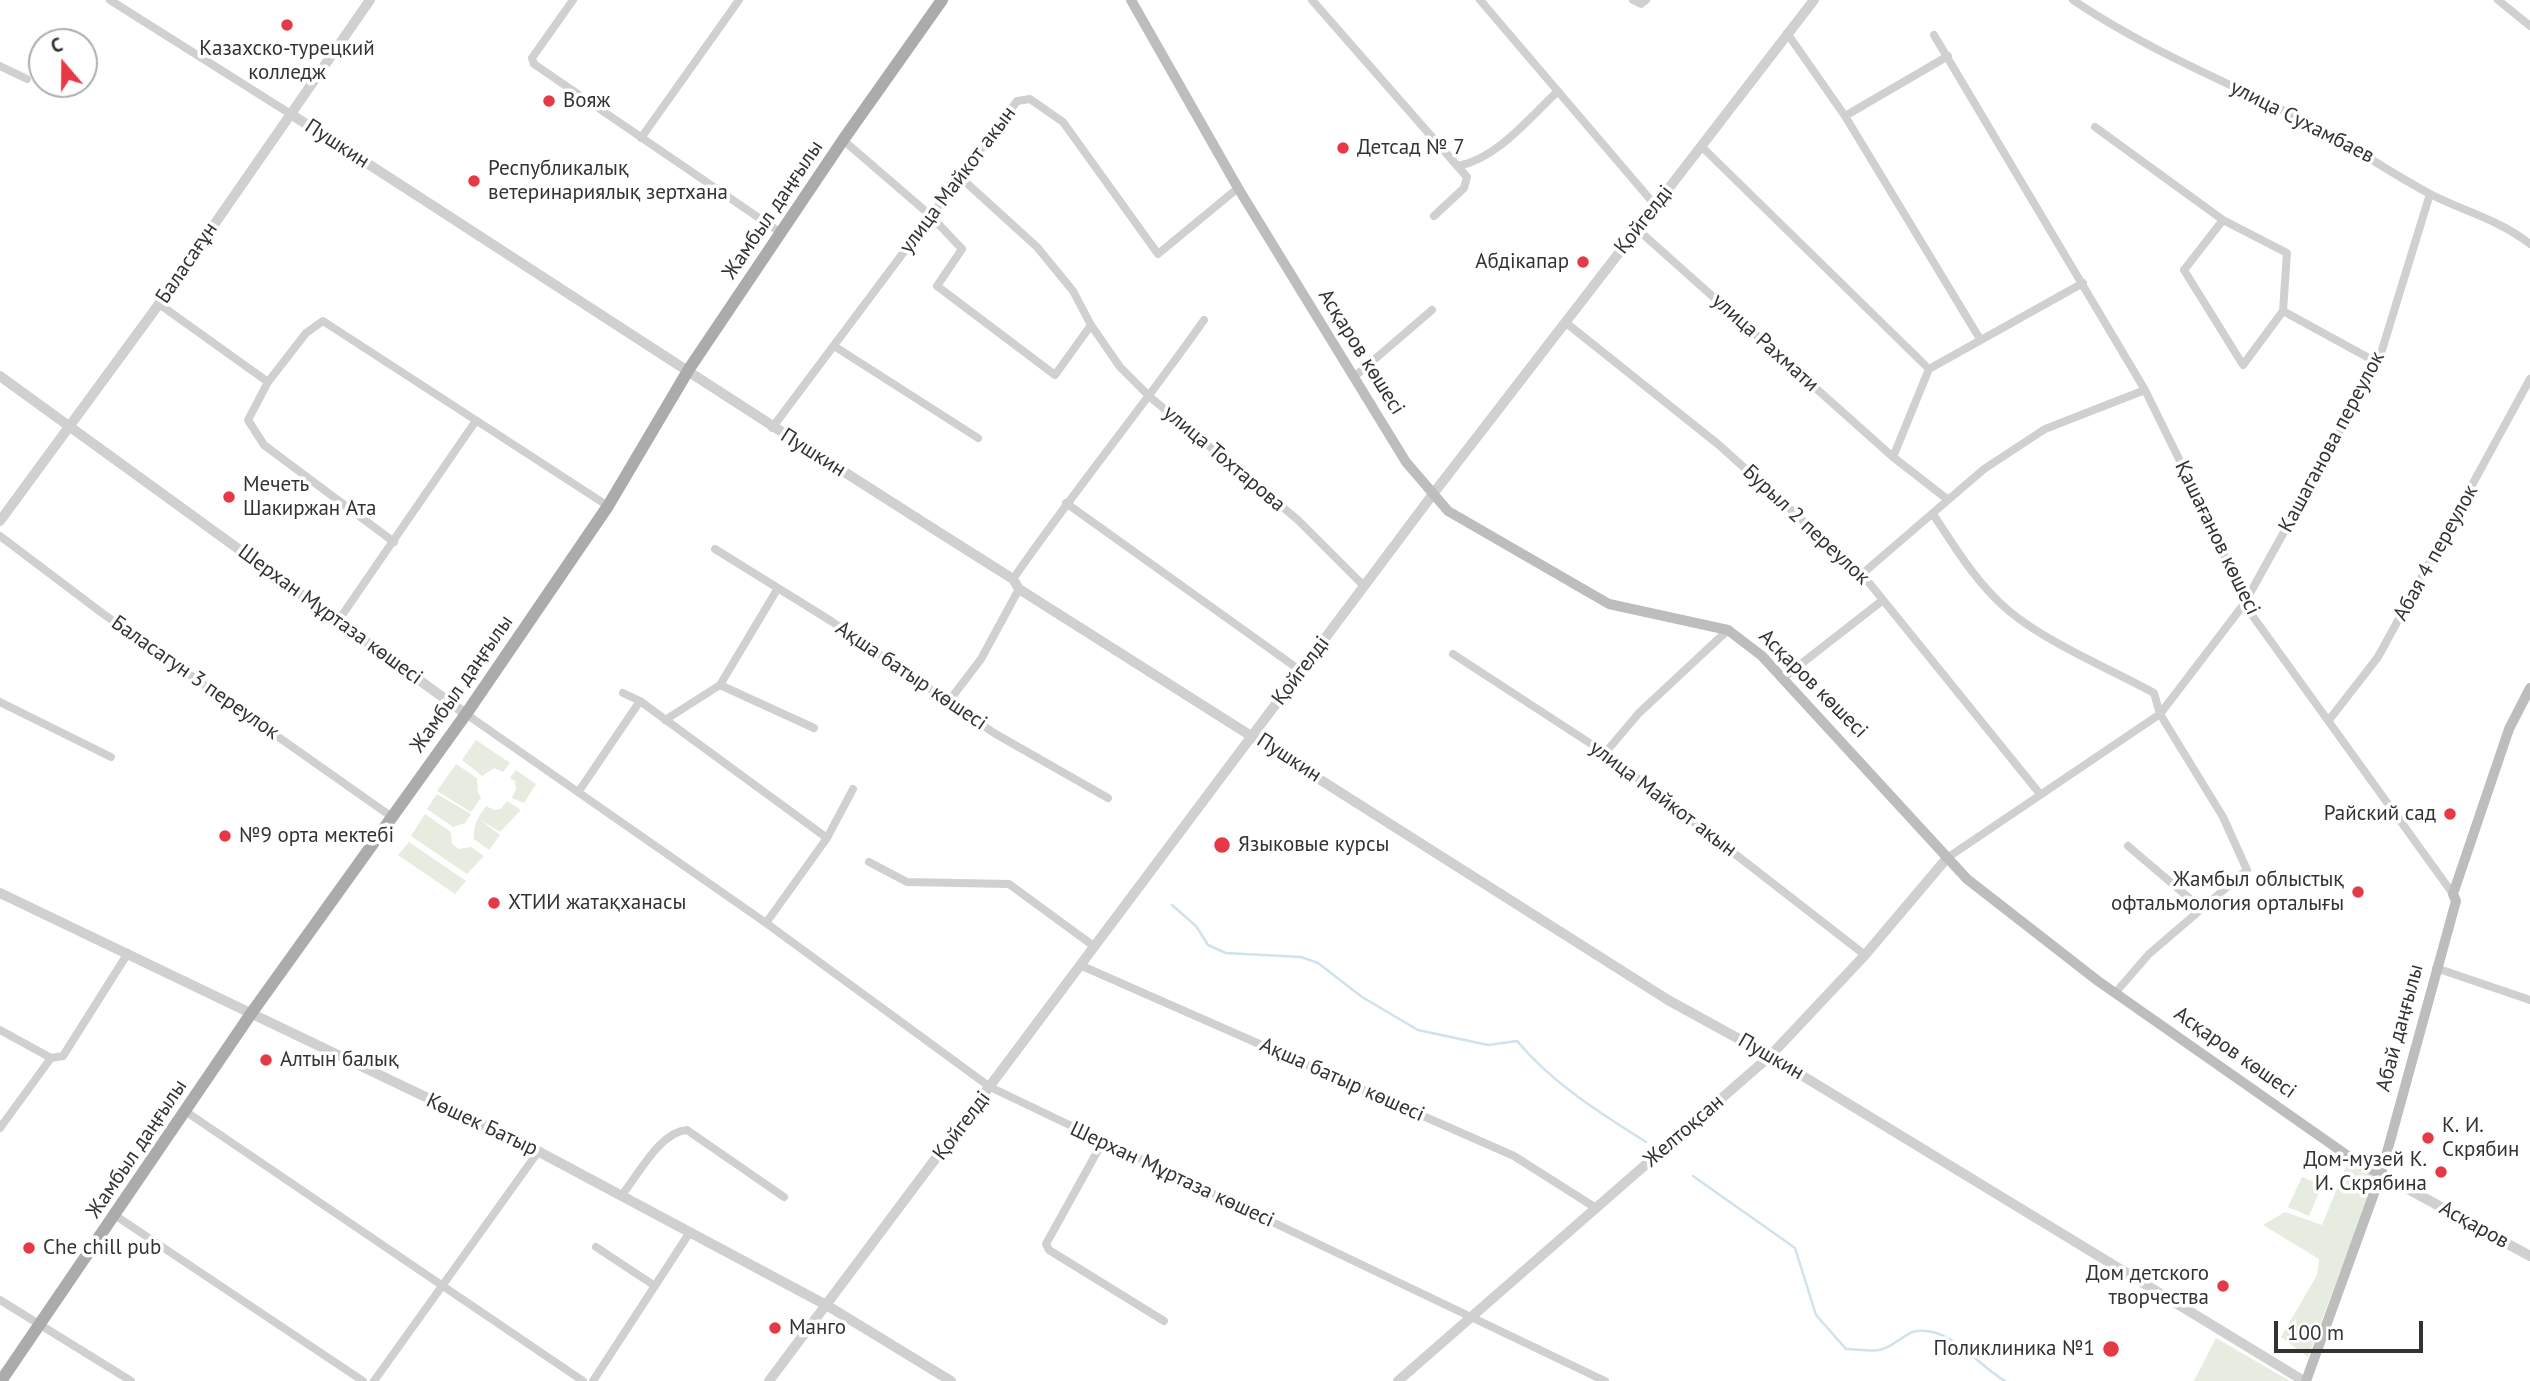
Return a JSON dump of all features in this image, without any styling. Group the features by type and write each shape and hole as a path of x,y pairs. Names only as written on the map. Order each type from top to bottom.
{"main road":[{"name":"Жамбыл даңғылы","path":"1,1381 38,1324 116,1216 250,1015 466,714 608,506 689,369 843,140 942,0"},
{"name":"Асқаров көшесі","path":"1131,0 1238,188 1406,462 1448,511 1609,604 1728,630 1762,656 1967,879 2116,992 2361,1165 2381,1174"},
{"name":"Абай даңғылы","path":"2305,1381 2381,1174 2456,901 2453,894 2509,730 2530,688"}],"street":[{"path":"110,0 289,113"},
{"name":"Баласағұн","path":"0,522 159,304 289,113 370,0"},
{"path":"573,0 532,58 534,64 781,233"},
{"path":"641,138 739,0"},
{"path":"1312,0 1458,166 1468,182 1434,216"},
{"path":"1480,0 1655,205"},
{"path":"1633,0 1641,4 1646,0"},
{"name":"Қойгелді","path":"769,1381 828,1306 1433,494 1814,0"},
{"name":"улица Сухамбаев","path":"2073,0 2116,30 2368,154 2430,194 2516,233 2530,244"},
{"path":"2498,0 2530,26"},
{"path":"1787,33 1845,116 1980,339"},
{"name":"Қашағанов көшесі","path":"1934,35 2055,234 2145,390 2211,524 2244,604 2453,894"},
{"path":"1845,116 1948,56"},
{"path":"0,66 27,79"},
{"path":"1458,166 1473,163 1501,145 1558,91"},
{"name":"улица Майкот акын","path":"772,428 930,215 1017,101 1024,97 1063,122 1158,254 1238,188"},
{"name":"Пушкин","path":"289,113 689,369 772,428 1668,1000 1770,1056 2305,1381"},
{"path":"2095,127 2223,220 2287,253 2283,311 2243,365 2184,270 2223,220"},
{"path":"843,140 930,215 962,249 937,286 1055,375 1091,325"},
{"path":"1701,146 1929,369"},
{"name":"улица Тохтарова","path":"960,177 1037,247 1073,291 1091,325 1120,367 1150,397 1298,520 1364,586"},
{"name":"Кашаганова переулок","path":"1947,858 2160,714 2244,604 2378,363 2430,194"},
{"name":"улица Рахмати","path":"1637,229 1894,457 1947,499"},
{"path":"1894,457 1929,369 2083,283"},
{"path":"159,304 268,382"},
{"path":"1354,377 1432,310"},
{"path":"2283,311 2378,363"},
{"path":"948,701 981,659 1016,584 1066,503 1150,397 1204,320"},
{"path":"394,542 264,445 248,420 268,382 306,333 323,321 608,506"},
{"name":"Бурыл 2 переулок","path":"1565,322 1719,445 1862,574 2040,794"},
{"path":"834,346 978,438"},
{"name":"Шерхан Мұртаза көшесі","path":"0,376 466,714 766,923 990,1087 1102,1143 1472,1315 1605,1381"},
{"name":"Абая 4 переулок","path":"2329,720 2378,657 2530,379"},
{"path":"1862,574 1984,469 2045,429 2145,390"},
{"path":"338,621 475,422"},
{"path":"1066,503 1301,671"},
{"path":"1933,514 1970,571 2009,611 2037,631 2154,693 2160,714 2223,817 2247,870 2149,954 2116,992"},
{"name":"Баласагун 3 переулок","path":"0,536 102,613 392,817"},
{"name":"Ақша батыр көшесі","path":"715,549 778,588 994,733 1108,798"},
{"path":"665,720 720,685 778,588"},
{"path":"1783,678 1883,600"},
{"path":"1605,753 1640,713 1728,630"},
{"name":"улица Майкот акын","path":"1453,654 1605,753 1865,955"},
{"path":"720,685 814,728"},
{"path":"623,693 640,701 827,838"},
{"path":"579,791 640,701"},
{"path":"0,702 111,757"},
{"path":"766,923 827,838 853,789"},
{"path":"2128,846 2202,909"},
{"name":"Желтоқсан","path":"1398,1381 1770,1056 1865,955 1947,858"},
{"path":"869,862 907,882 1009,884 1095,947"},
{"name":"Көшек Батыр","path":"0,893 538,1152 828,1306 951,1381"},
{"path":"0,1030 51,1058 63,1056 128,953"},
{"name":"Ақша батыр көшесі","path":"1082,966 1514,1156 1596,1208"},
{"path":"2436,968 2530,1000"},
{"path":"0,1128 51,1058"},
{"path":"186,1111 583,1381"},
{"path":"621,1196 673,1133 687,1130 784,1197"},
{"path":"1102,1143 1046,1244 1049,1250 1164,1321"},
{"path":"374,1381 538,1152"},
{"name":"Асқаров","path":"2381,1174 2530,1256"},
{"path":"116,1216 363,1381"},
{"path":"593,1381 690,1232"},
{"path":"596,1247 655,1286"},
{"path":"0,1300 131,1381"}],"shaded area":[{"path":"476,740 510,763 503,772 494,768 482,776 462,760"},
{"path":"456,764 477,778 481,798 471,812 437,791"},
{"path":"516,770 536,784 524,803 512,798 516,789 515,781 510,778"},
{"path":"437,794 471,814 465,823 453,827 427,809"},
{"path":"507,801 521,810 500,832 478,818 486,806 494,810 501,809"},
{"path":"425,814 451,832 452,844 459,849 471,847 484,856 467,874 411,836"},
{"path":"478,818 500,835 489,850 474,839"},
{"path":"409,842 466,881 455,894 398,855"},
{"path":"2347,1164 2386,1179 2346,1256 2308,1357 2281,1337 2317,1275 2319,1259 2263,1225 2285,1212 2322,1225"},
{"path":"2302,1177 2322,1185 2309,1216 2288,1207"},
{"path":"2216,1338 2290,1381 2194,1381"}],"waterway":[{"path":"1172,905 1196,926 1208,945 1226,953 1301,957 1318,963 1362,997 1418,1030 1488,1045 1517,1041 1561,1084 1646,1142"},
{"path":"1693,1176 1795,1248 1816,1315 1846,1349 1879,1350 1912,1332 1930,1331 1953,1341 2005,1381"}],"place":[{"name":"Казахско-турецкий колледж","path":"287,25"},
{"name":"Вояж","path":"549,101"},
{"name":"Детсад № 7","path":"1343,148"},
{"name":"Республикалық ветеринариялық зертхана","path":"474,181"},
{"name":"Абдiкапар","path":"1583,262"},
{"name":"Мечеть Шакиржан Ата","path":"229,497"},
{"name":"Райский сад","path":"2450,814"},
{"name":"№9 орта мектебі","path":"225,836"},
{"name":"Языковые курсы","path":"1222,845"},
{"name":"Жамбыл облыстық офтальмология орталығы","path":"2358,892"},
{"name":"ХТИИ жатақханасы","path":"494,903"},
{"name":"Алтын балық","path":"266,1060"},
{"name":"К. И. Скрябин","path":"2428,1138"},
{"name":"Дом-музей К. И. Скрябина","path":"2441,1172"},
{"name":"Che chill pub","path":"29,1248"},
{"name":"Дом детского творчества","path":"2223,1286"},
{"name":"Манго","path":"775,1328"},
{"name":"Поликлиника №1","path":"2111,1349"}]}
